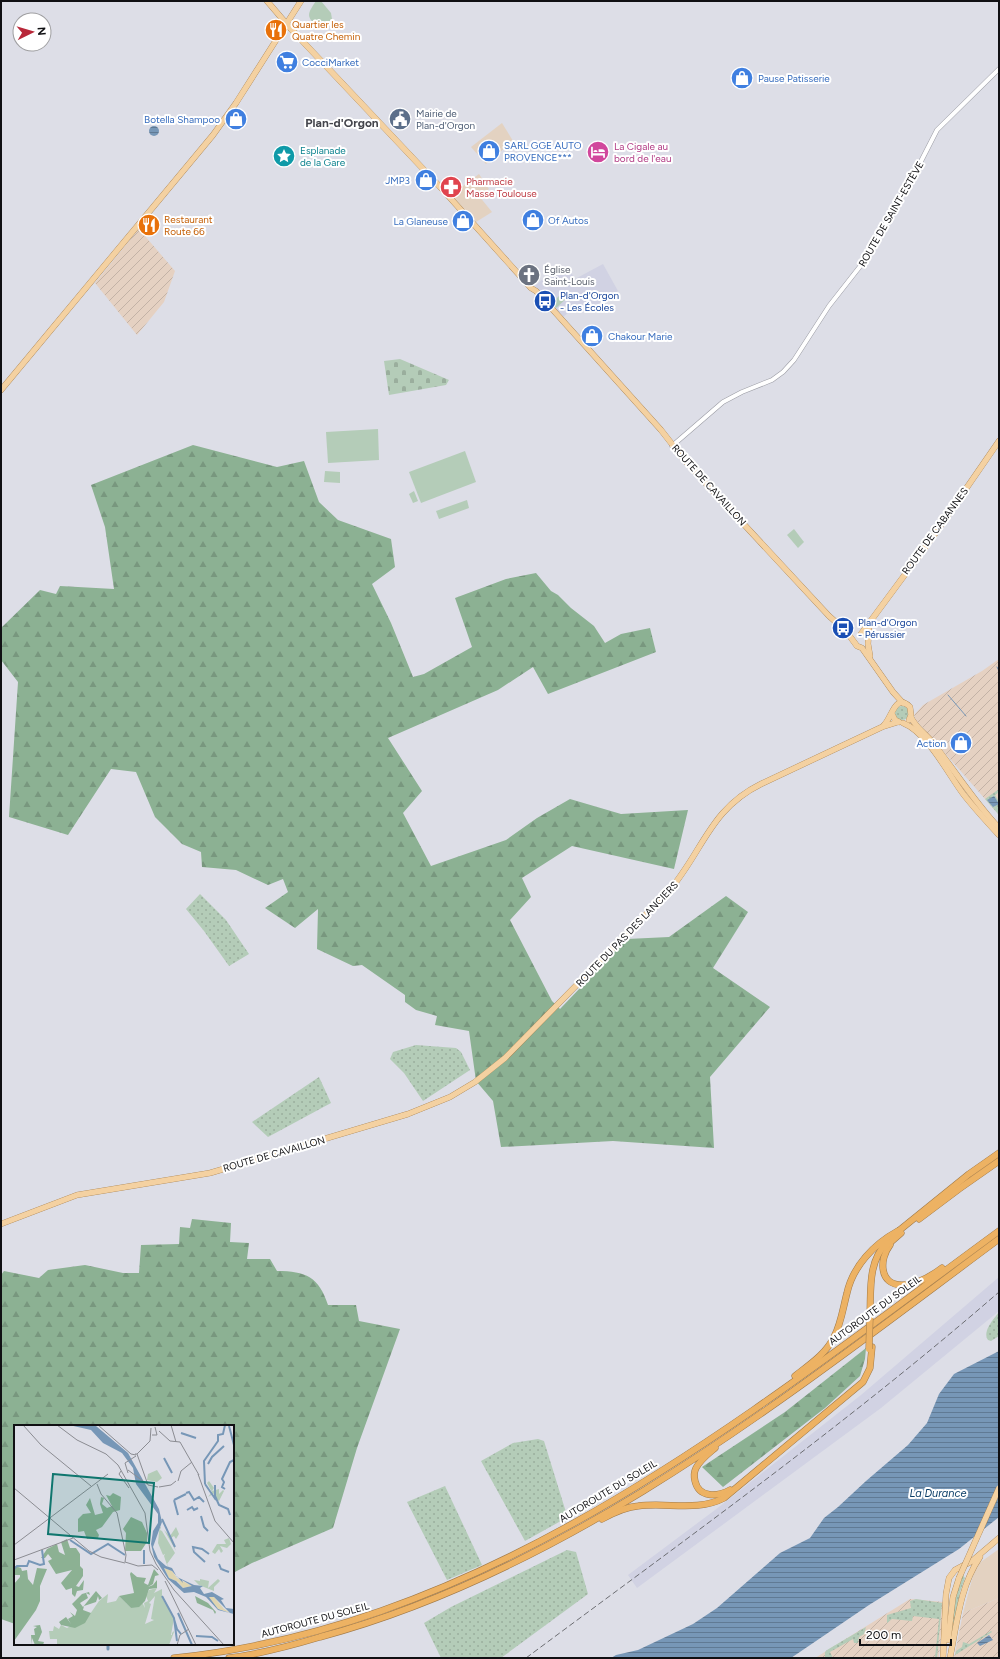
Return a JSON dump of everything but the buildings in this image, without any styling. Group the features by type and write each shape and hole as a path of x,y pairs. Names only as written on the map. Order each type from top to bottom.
{"highway":[{"path":"715,1435 822,1354 830,1344 838,1329 850,1282 857,1268 877,1246 969,1174 999,1153"},
{"path":"871,1313 873,1282 878,1259 886,1246 959,1188 999,1161"},
{"path":"907,1228 885,1252 882,1260 885,1274 891,1282 901,1285 911,1284 926,1279 993,1235"},
{"path":"558,1540 572,1535 607,1516 636,1506 699,1506 714,1503 724,1498 863,1382 870,1368 872,1273 875,1260 883,1246 898,1231"},
{"name":"AUTOROUTE DU SOLEIL","path":"174,1658 245,1648 300,1636 351,1622 445,1587 500,1562 549,1537 639,1485 786,1387 999,1231"},
{"name":"AUTOROUTE DU SOLEIL","path":"229,1658 265,1652 310,1640 401,1612 454,1590 558,1540 646,1489 727,1436 820,1371 999,1240"},
{"path":"727,1436 700,1462 695,1470 694,1477 696,1485 700,1491 705,1494 715,1496 732,1489 854,1388 867,1368 871,1348"}],"main road":[{"name":"ROUTE DE CAVAILLON","path":"267,1 443,190 569,332 576,336 733,513 855,642"},
{"path":"1,390 213,135 236,103 301,1"},
{"name":"ROUTE DE CABANNES","path":"859,634 932,538 999,441"},
{"name":"ROUTE DE CABANNES","path":"868,636 870,620"},
{"name":"ROUTE DE CAVAILLON","path":"846,631 859,634"},
{"path":"871,660 868,636 859,634 855,638 857,646 862,648 893,692 903,703 910,707 913,722 933,744 978,805 999,828"},
{"path":"862,648 868,644"},
{"path":"893,692 896,705"},
{"path":"903,703 896,705 893,708 893,718 916,731 927,743 964,795 999,835"},
{"name":"ROUTE DU PAS DES LANCIERS","path":"882,727 890,720 892,714"},
{"path":"901,722 908,721 911,717"},
{"name":"ROUTE DU PAS DES LANCIERS","path":"526,1038 669,891 687,868 714,822 732,802 753,788 882,727 901,722"},
{"name":"ROUTE DE CAVAILLON","path":"1,1224 77,1195 210,1172 413,1112 450,1097 475,1082 491,1070 526,1038"},
{"path":"944,1658 953,1597 959,1578 999,1488"},
{"path":"944,1658 946,1594 949,1578 955,1570 972,1561 999,1538"},
{"path":"950,1658 966,1583 979,1558 991,1544"}],"street":[{"name":"ROUTE DE SAINT-ESTÈVE","path":"672,446 723,402 742,392 772,380 783,372 794,360 828,306 869,255 898,200 916,173 937,130 999,69"}],"shaded area":[{"path":"502,123 513,141 486,164 471,147"},
{"path":"479,174 489,189 479,196 492,212 476,222 451,195"},
{"path":"139,229 175,271 164,302 137,335 95,283"},
{"path":"603,264 618,291 584,313 580,307 578,309 576,306 563,317 535,286 543,279 567,266 575,279"},
{"path":"999,659 999,815 916,720 914,715 923,705 982,671"},
{"path":"999,1277 999,1311 881,1408 637,1588 628,1575 715,1510 861,1395"},
{"path":"999,1549 999,1598 963,1613 974,1572 978,1564"},
{"path":"999,1598 999,1658 954,1658 963,1613"},
{"path":"910,1599 944,1602 939,1658 815,1658"}],"green space":[{"path":"316,1 321,1 331,13 332,19 319,30 309,16 310,10"},
{"path":"561,294 566,299 556,308 552,303"},
{"path":"400,359 449,380 446,385 389,395 384,361"},
{"path":"378,429 379,460 328,463 326,432"},
{"path":"193,445 277,467 304,461 319,502 338,520 391,539 395,567 372,584 391,623 413,677 424,674 472,647 455,598 506,579 536,573 551,591 558,595 571,608 594,626 605,643 621,634 650,628 656,652 548,694 533,667 498,690 388,738 422,791 403,813 431,866 506,840 537,818 570,799 621,814 688,810 674,869 572,846 522,878 531,897 510,920 552,1001 560,1009 627,939 669,937 726,896 748,912 713,968 770,1007 710,1077 714,1148 613,1141 501,1147 493,1101 476,1081 469,1031 435,1025 437,1016 416,1010 405,1002 405,995 362,965 353,966 317,949 318,909 295,928 265,908 288,892 283,879 268,885 236,870 202,867 201,852 182,844 155,817 136,772 111,769 68,835 9,817 18,682 1,660 1,628 40,590 56,594 60,586 114,589 105,527 91,485"},
{"path":"465,451 476,482 421,503 409,472"},
{"path":"325,471 340,472 340,483 324,482"},
{"path":"414,491 418,501 413,503 409,494"},
{"path":"467,500 469,508 439,519 436,511"},
{"path":"794,529 804,542 798,548 787,535"},
{"path":"902,706 907,708 909,713 907,718 902,720 897,718 895,713 897,708"},
{"path":"999,789 999,792 995,795 999,802 999,815 985,799"},
{"path":"200,894 226,920 249,954 229,966 186,909"},
{"path":"416,1045 456,1048 461,1052 470,1070 423,1101 404,1073 390,1059 393,1052"},
{"path":"319,1077 331,1103 268,1137 252,1122"},
{"path":"192,1219 231,1223 230,1242 249,1243 247,1259 270,1259 277,1271 304,1274 316,1282 328,1305 356,1305 359,1321 400,1329 357,1448 333,1528 252,1563 234,1572 234,1425 14,1425 14,1624 1,1619 1,1275 4,1271 39,1278 48,1270 85,1265 123,1273 139,1273 141,1245 179,1244 180,1227 190,1228"},
{"path":"999,1312 999,1336 991,1341 988,1340 986,1333"},
{"path":"866,1348 865,1359 860,1376 825,1408 723,1487 702,1467 785,1412"},
{"path":"538,1439 544,1441 568,1517 525,1541 481,1461 513,1443"},
{"path":"445,1486 482,1565 447,1580 407,1502"},
{"path":"567,1550 576,1552 588,1594 501,1658 441,1658 424,1623 451,1607"},
{"path":"963,1575 965,1578 960,1592 948,1658 955,1600"},
{"path":"916,1599 942,1603 937,1658 935,1658 939,1619 913,1616 912,1621 892,1619 887,1623 887,1615 911,1608 910,1601"},
{"path":"866,1627 864,1634 859,1637 858,1643 854,1643 853,1639 830,1652 833,1658 825,1658 825,1652 827,1650"},
{"path":"991,1631 992,1632 955,1655 956,1651 962,1647 963,1642 969,1644"}],"water":[{"path":"152,126 156,126 159,131 156,136 152,136 149,133 149,129"},
{"path":"994,796 999,804 993,807 987,800"},
{"name":"La Durance","path":"999,1351 999,1517 959,1549 869,1605 791,1658 611,1658 616,1655 638,1650 693,1624 717,1608 780,1553 810,1538 824,1518 908,1445 927,1423 939,1394 954,1374"},
{"path":"989,1635 993,1640 980,1646 977,1643"}],"waterway":[{"path":"997,667 999,671"},
{"path":"948,695 966,716"}],"railway":[{"path":"526,1658 766,1480 884,1388 999,1292"}],"place":[{"name":"Quartier les Quatre Chemin","path":"276,30"},
{"name":"CocciMarket","path":"287,62"},
{"name":"Pause Patisserie","path":"742,78"},
{"name":"Botella Shampoo","path":"236,119"},
{"name":"Mairie de Plan-d'Orgon","path":"400,119"},
{"name":"SARL GGE AUTO PROVENCE***","path":"489,151"},
{"name":"La Cigale au bord de l'eau","path":"598,152"},
{"name":"Esplanade de la Gare","path":"284,156"},
{"name":"JMP3","path":"426,180"},
{"name":"Pharmacie Masse Toulouse","path":"451,187"},
{"name":"Of Autos","path":"533,220"},
{"name":"La Glaneuse","path":"463,221"},
{"name":"Restaurant Route 66","path":"149,225"},
{"name":"Église Saint-Louis","path":"529,275"},
{"name":"Plan-d'Orgon - Les Écoles","path":"545,301"},
{"name":"Chakour Marie","path":"592,336"},
{"name":"Plan-d'Orgon - Pérussier","path":"843,628"},
{"name":"Action","path":"961,743"}],"district":[{"name":"Plan-d'Orgon","path":"342,123"}]}
